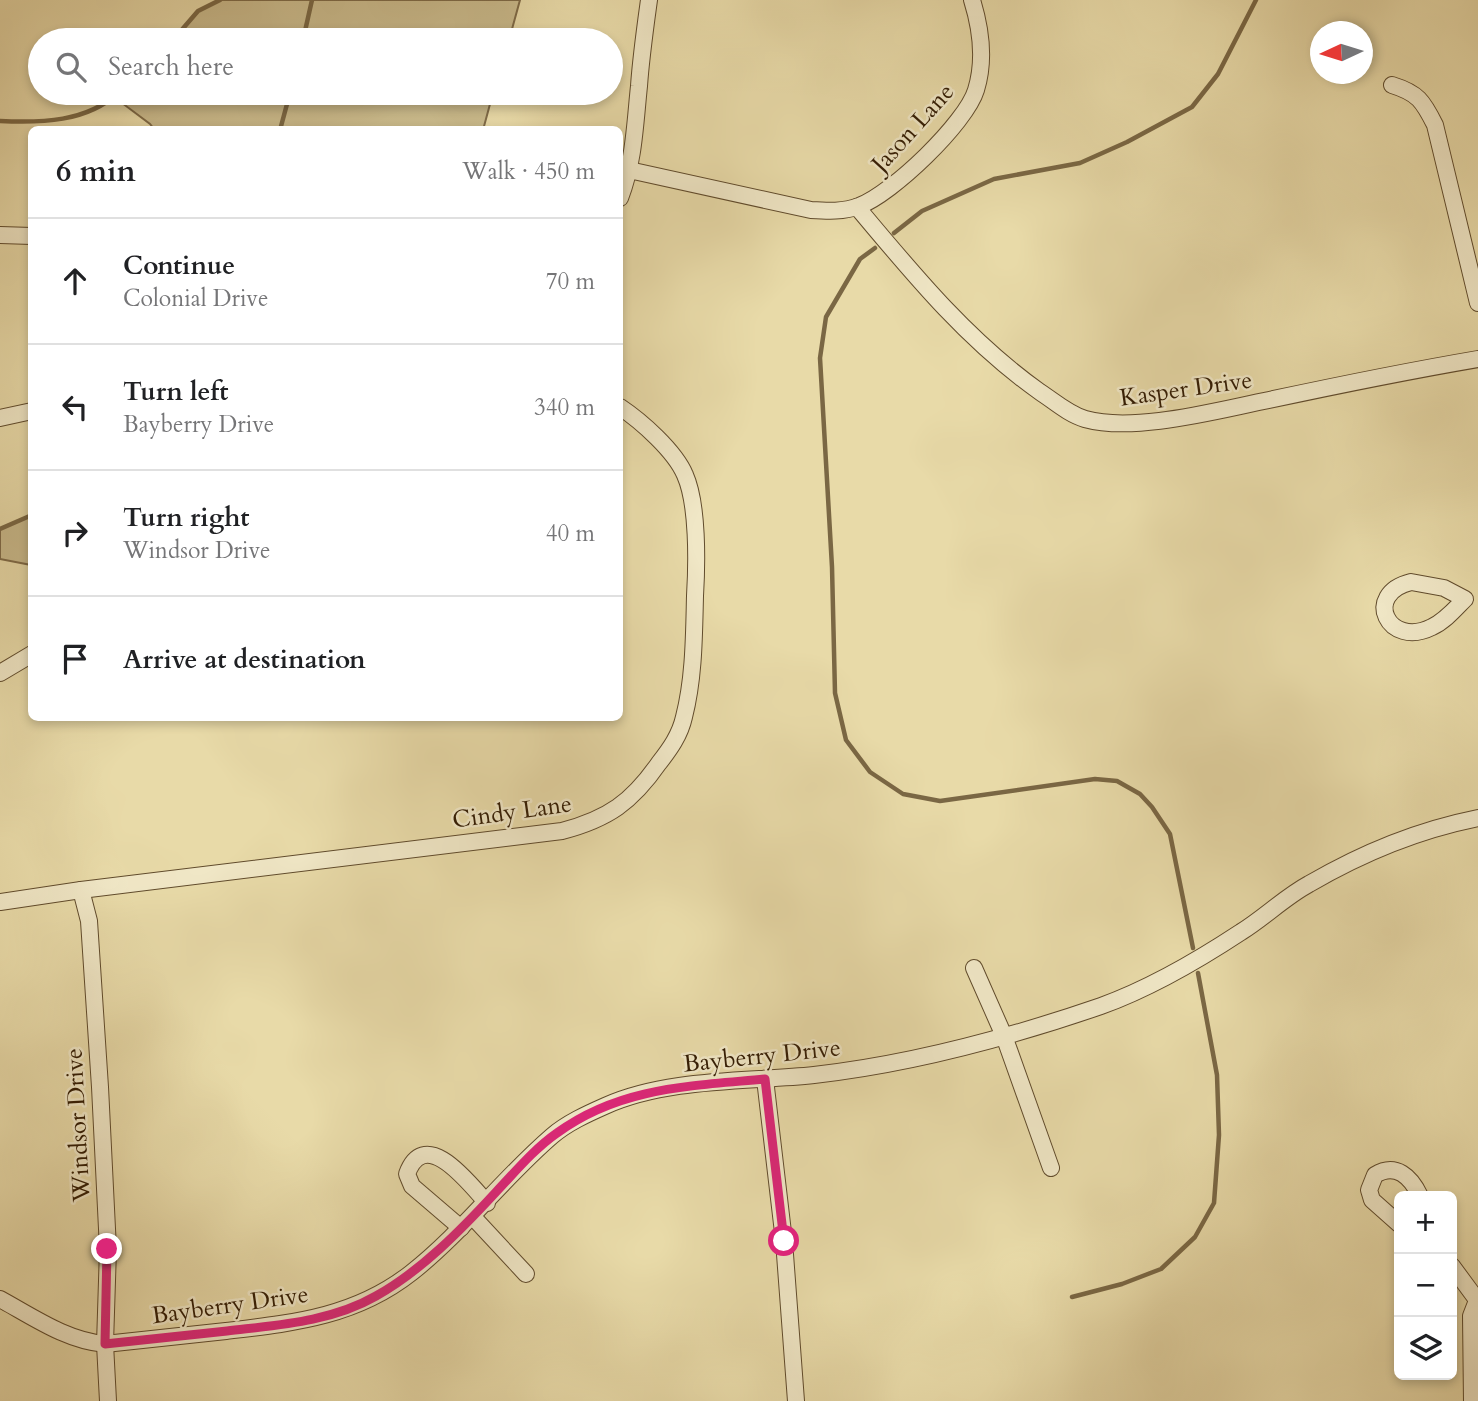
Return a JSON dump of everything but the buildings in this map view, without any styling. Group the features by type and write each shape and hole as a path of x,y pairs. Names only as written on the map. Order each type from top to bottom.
{"street":[{"path":"623,189 629,170 649,0"},
{"name":"Jason Lane","path":"629,170 811,210 832,211 857,207 879,198 913,169 961,116 975,93 981,69 981,39 972,0"},
{"path":"1391,85 1410,91 1423,102 1436,125 1478,303"},
{"name":"Kasper Drive","path":"857,207 926,289 968,333 1008,369 1067,411 1085,419 1114,423 1142,422 1205,413 1478,359"},
{"path":"0,235 28,236"},
{"name":"Cindy Lane","path":"0,902 562,831 590,824 616,810 642,788 675,742 684,718 693,660 696,570 692,501 685,476 674,455 623,410"},
{"path":"0,418 28,412"},
{"path":"1411,582 1444,588 1472,598 1441,622 1419,632 1402,632 1394,628 1384,608 1385,599 1392,590 1411,582"},
{"path":"0,673 28,656"},
{"name":"Bayberry Drive","path":"0,1298 74,1338 105,1344 294,1324 350,1308 376,1297 410,1274 467,1223 554,1135 607,1105 638,1094 671,1087 815,1075 908,1060 1004,1036 1104,1005 1179,971 1244,931 1306,885 1382,847 1430,830 1478,818"},
{"name":"Windsor Drive","path":"82,890 89,921 100,1087 107,1249 105,1344 108,1401"},
{"path":"974,968 1004,1036 1051,1168"},
{"path":"765,1079 784,1241 796,1401"},
{"path":"486,1203 455,1170 434,1155 420,1155 407,1174 411,1186 467,1223 526,1275"},
{"path":"1394,1220 1372,1200 1369,1190 1375,1175 1399,1170 1409,1178 1417,1191"},
{"path":"1457,1272 1478,1299 1471,1316 1469,1339 1472,1401"}],"shaded area":[{"path":"220,0 520,0 512,28 183,28 198,11"},
{"path":"125,105 490,105 484,126 150,124"},
{"path":"28,516 28,564 0,559 0,529"}],"waterway":[{"path":"183,28 198,11 220,0"},
{"path":"306,28 312,0"},
{"path":"894,233 922,211 994,179 1080,163 1127,142 1192,107 1218,74 1256,0"},
{"path":"0,121 63,119 102,105"},
{"path":"281,126 287,105"},
{"path":"875,248 860,259 826,317 820,358 832,567 835,693 846,740 870,772 903,794 940,801 1095,779 1117,781 1140,794 1170,834 1193,948"},
{"path":"0,529 28,517"},
{"path":"1072,1297 1122,1284 1161,1269 1195,1237 1214,1203 1219,1135 1217,1075 1198,973"}],"route":[{"path":"107,1249 105,1344 294,1324 350,1308 376,1297 410,1274 473,1217 554,1135 571,1123 607,1105 638,1094 671,1087 765,1079 784,1241"}]}
